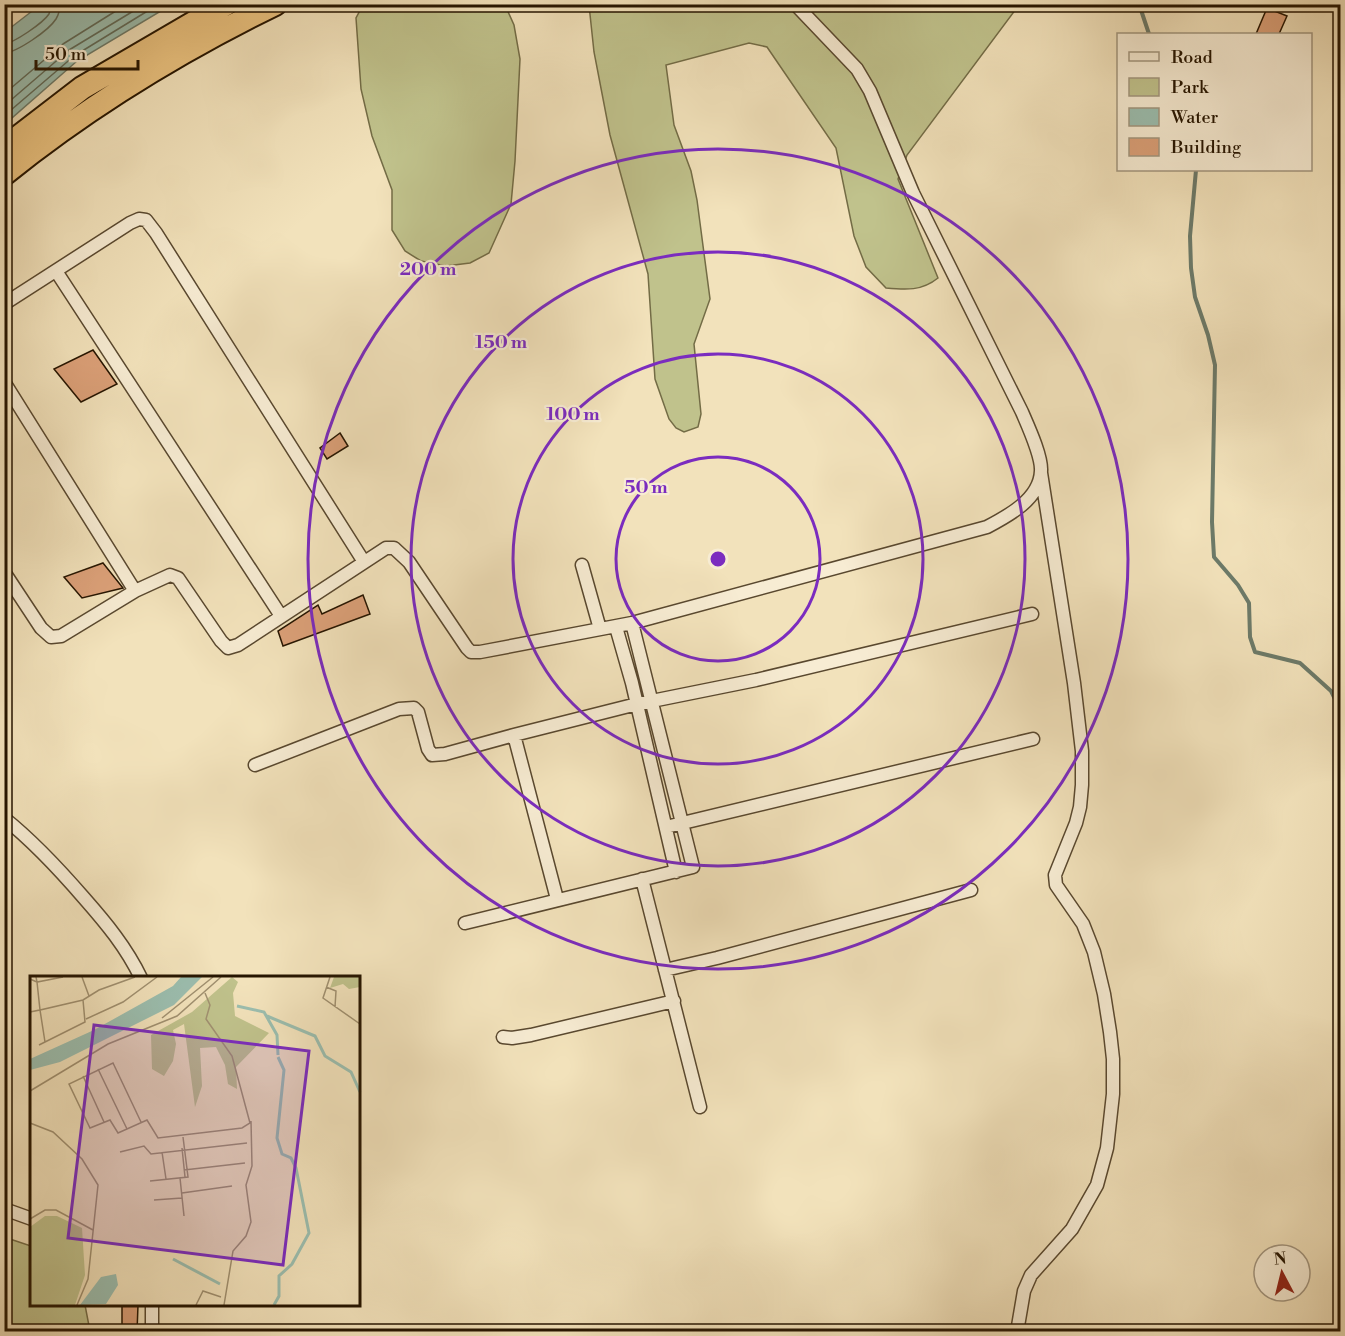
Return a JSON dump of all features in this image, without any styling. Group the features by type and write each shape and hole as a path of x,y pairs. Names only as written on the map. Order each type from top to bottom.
{"highway":[{"path":"4,148 82,88 226,4"},
{"path":"4,174 96,106 233,25 275,4"}],"street":[{"path":"795,4 857,69 870,91 913,193 1022,412 1034,440 1041,471 1074,683 1082,752 1080,807 1055,875 1056,885 1083,924 1094,952 1110,1032 1113,1094 1107,1149 1097,1185 1072,1229 1031,1275 1024,1291 1017,1332"},
{"path":"4,304 130,223 139,219 146,220 364,562"},
{"path":"56,272 281,616"},
{"path":"4,382 135,591"},
{"path":"4,572 40,628 51,637 61,636 135,591 170,575 178,578 228,648 238,645 386,548 394,549 409,562 467,648 471,652 480,652 616,627 987,527 1014,513 1036,486 1041,471"},
{"path":"582,565 600,629"},
{"path":"255,765 407,708 414,708 418,712 428,749 432,754 445,754 637,704 756,680 1032,614"},
{"path":"465,923 693,867 632,623"},
{"path":"616,627 637,704 676,872"},
{"path":"514,735 557,899"},
{"path":"666,827 1033,739"},
{"path":"4,818 44,852 107,925 125,948 140,976"},
{"path":"642,879 700,1107"},
{"path":"665,970 971,890"},
{"path":"503,1037 531,1035 674,1001"},
{"path":"4,1209 30,1218"},
{"path":"152,1306 152,1332"}],"green space":[{"path":"363,5 505,5 514,25 520,59 511,204 489,253 470,263 446,266 421,261 405,251 392,230 392,190 372,136 361,89 356,18"},
{"path":"589,5 1019,5 907,155 898,179 938,278 914,289 886,288 866,267 854,236 836,148 767,47 749,43 666,65 674,125 691,171 697,200 710,299 694,344 701,414 698,427 684,432 676,428 669,419 655,379 648,274 610,135 594,52"},
{"path":"4,1237 30,1246 30,1306 85,1306 90,1331 5,1331"}],"water":[{"path":"40,5 171,5 77,61 5,124 5,32"}],"building":[{"path":"1267,8 1287,16 1279,33 1256,33"},
{"path":"93,350 117,384 81,402 54,369"},
{"path":"340,433 348,446 327,459 320,448"},
{"path":"103,563 123,588 82,598 64,577"},
{"path":"363,595 370,614 283,646 278,631 318,605 322,614"},
{"path":"122,1306 138,1306 137,1332 122,1332"}],"waterway":[{"path":"1139,4 1149,33"},
{"path":"1196,171 1190,236 1191,268 1195,297 1215,365 1212,522 1214,557 1238,585 1249,603 1250,637 1255,652 1300,663 1331,691 1340,709"}]}
